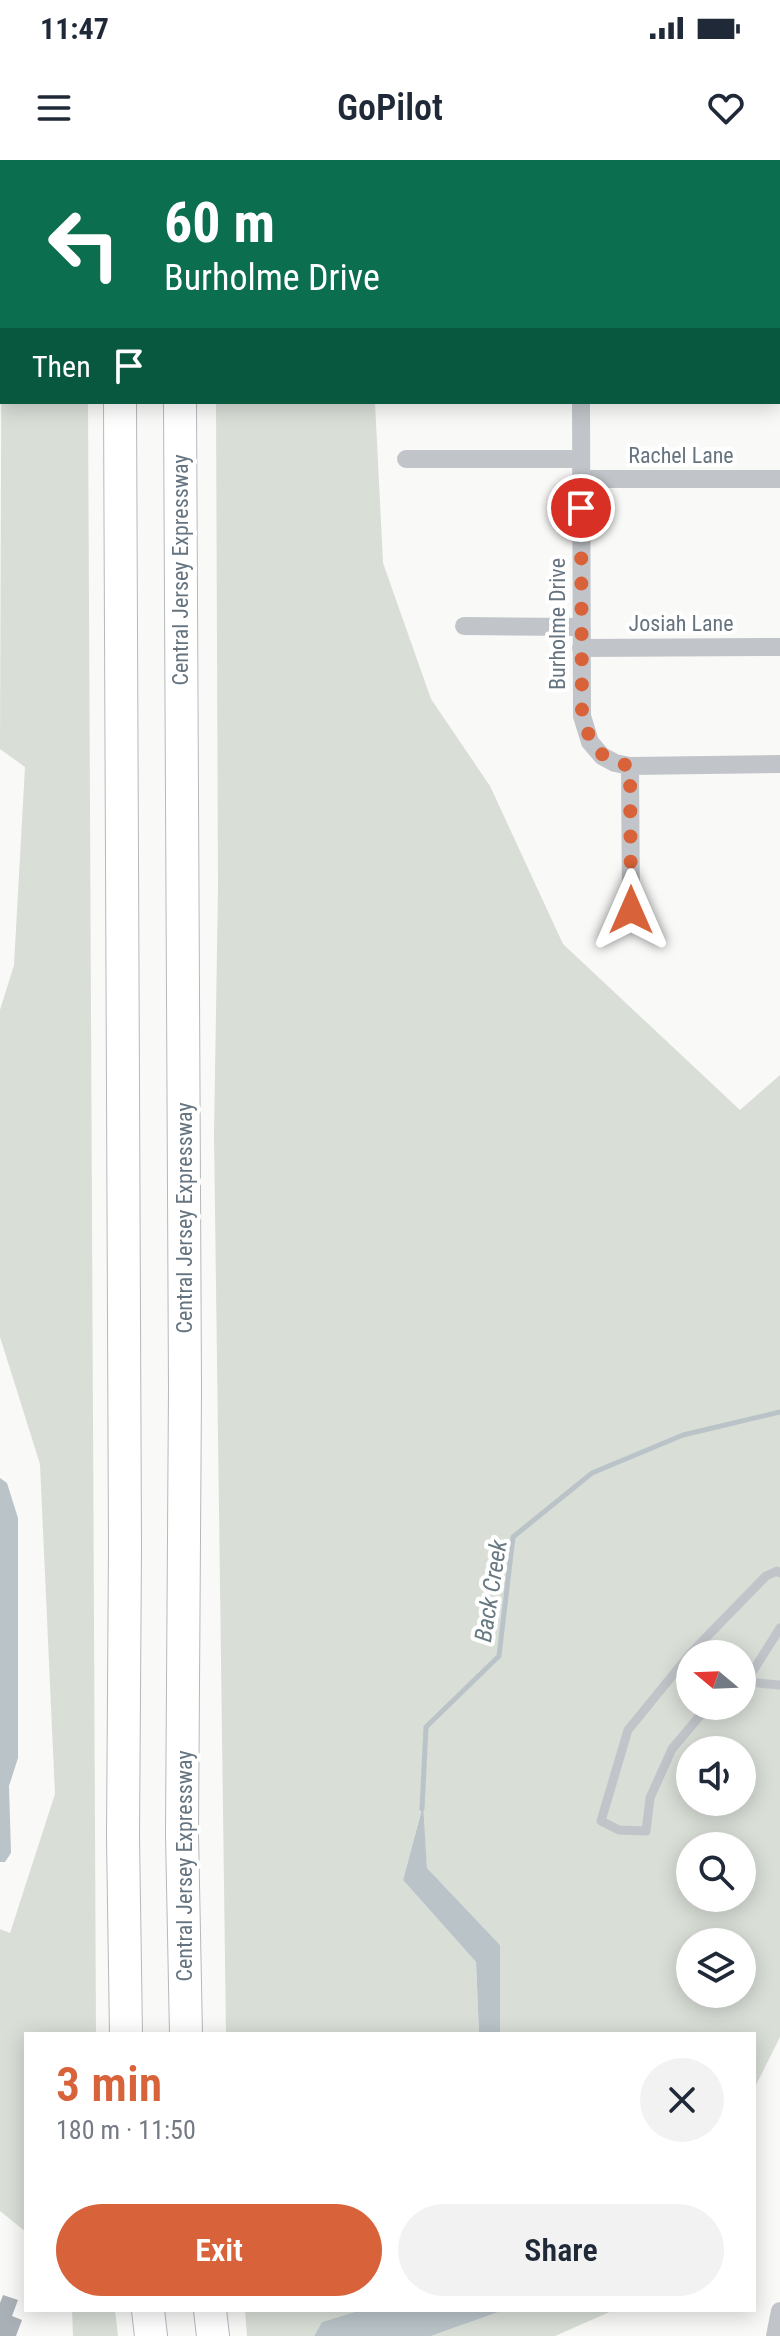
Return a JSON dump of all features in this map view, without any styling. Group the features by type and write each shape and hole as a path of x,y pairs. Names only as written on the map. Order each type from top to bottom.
{"highway":[{"path":"120,404 126,2032"},
{"name":"Central Jersey Expressway","path":"180,404 185,1389 182,1848 186,2032"},
{"path":"148,2312 151,2336"},
{"path":"210,2312 213,2336"}],"street":[{"name":"Burholme Drive","path":"581,404 582,716 590,742 602,756 630,766 780,764"},
{"path":"406,459 581,459"},
{"name":"Rachel Lane","path":"581,479 780,479"},
{"path":"464,626 581,627"},
{"name":"Josiah Lane","path":"581,648 780,647"},
{"path":"630,766 631,910"},
{"path":"775,2336 780,2311"}],"lane":[{"path":"704,1640 766,1576 777,1571 780,1573"},
{"path":"756,1666 778,1634"},
{"path":"676,1677 628,1730 601,1821 619,1830 646,1831 650,1798 672,1749 696,1720"},
{"path":"756,1684 780,1685"}],"shaded area":[{"path":"1,404 88,404 96,2032 24,2032 24,2230 0,2211 0,1929 10,1933 55,1794 40,1464 0,1337 0,1010 14,965 25,767 0,749"},
{"path":"216,404 375,404 383,563 431,699 490,786 563,944 740,1110 780,1075 780,2037 756,2085 756,2032 500,2032 500,1945 427,1868 422,1808 403,1880 476,1962 479,2032 226,2032 214,1135 218,888"},
{"path":"0,1478 7,1483 18,1518 18,1758 9,1786 11,1853 5,1862 0,1862"},
{"path":"423,1805 427,1868 500,1945 500,2032 479,2032 476,1962 403,1880"},
{"path":"72,2312 115,2312 118,2336 73,2336"},
{"path":"245,2312 354,2312 322,2322 314,2336 247,2336"},
{"path":"354,2312 498,2312 431,2336 314,2336 322,2322"},
{"path":"498,2312 609,2312 555,2336 431,2336"}],"building":[{"path":"3,2295 18,2300 12,2316 22,2320 16,2336 0,2336 0,2303"}],"waterway":[{"name":"Back Creek","path":"422,1809 426,1727 499,1656 513,1537 592,1473 683,1435 780,1412"}],"route":[{"path":"581,508 582,716 590,742 602,756 630,766 631,910"}]}
